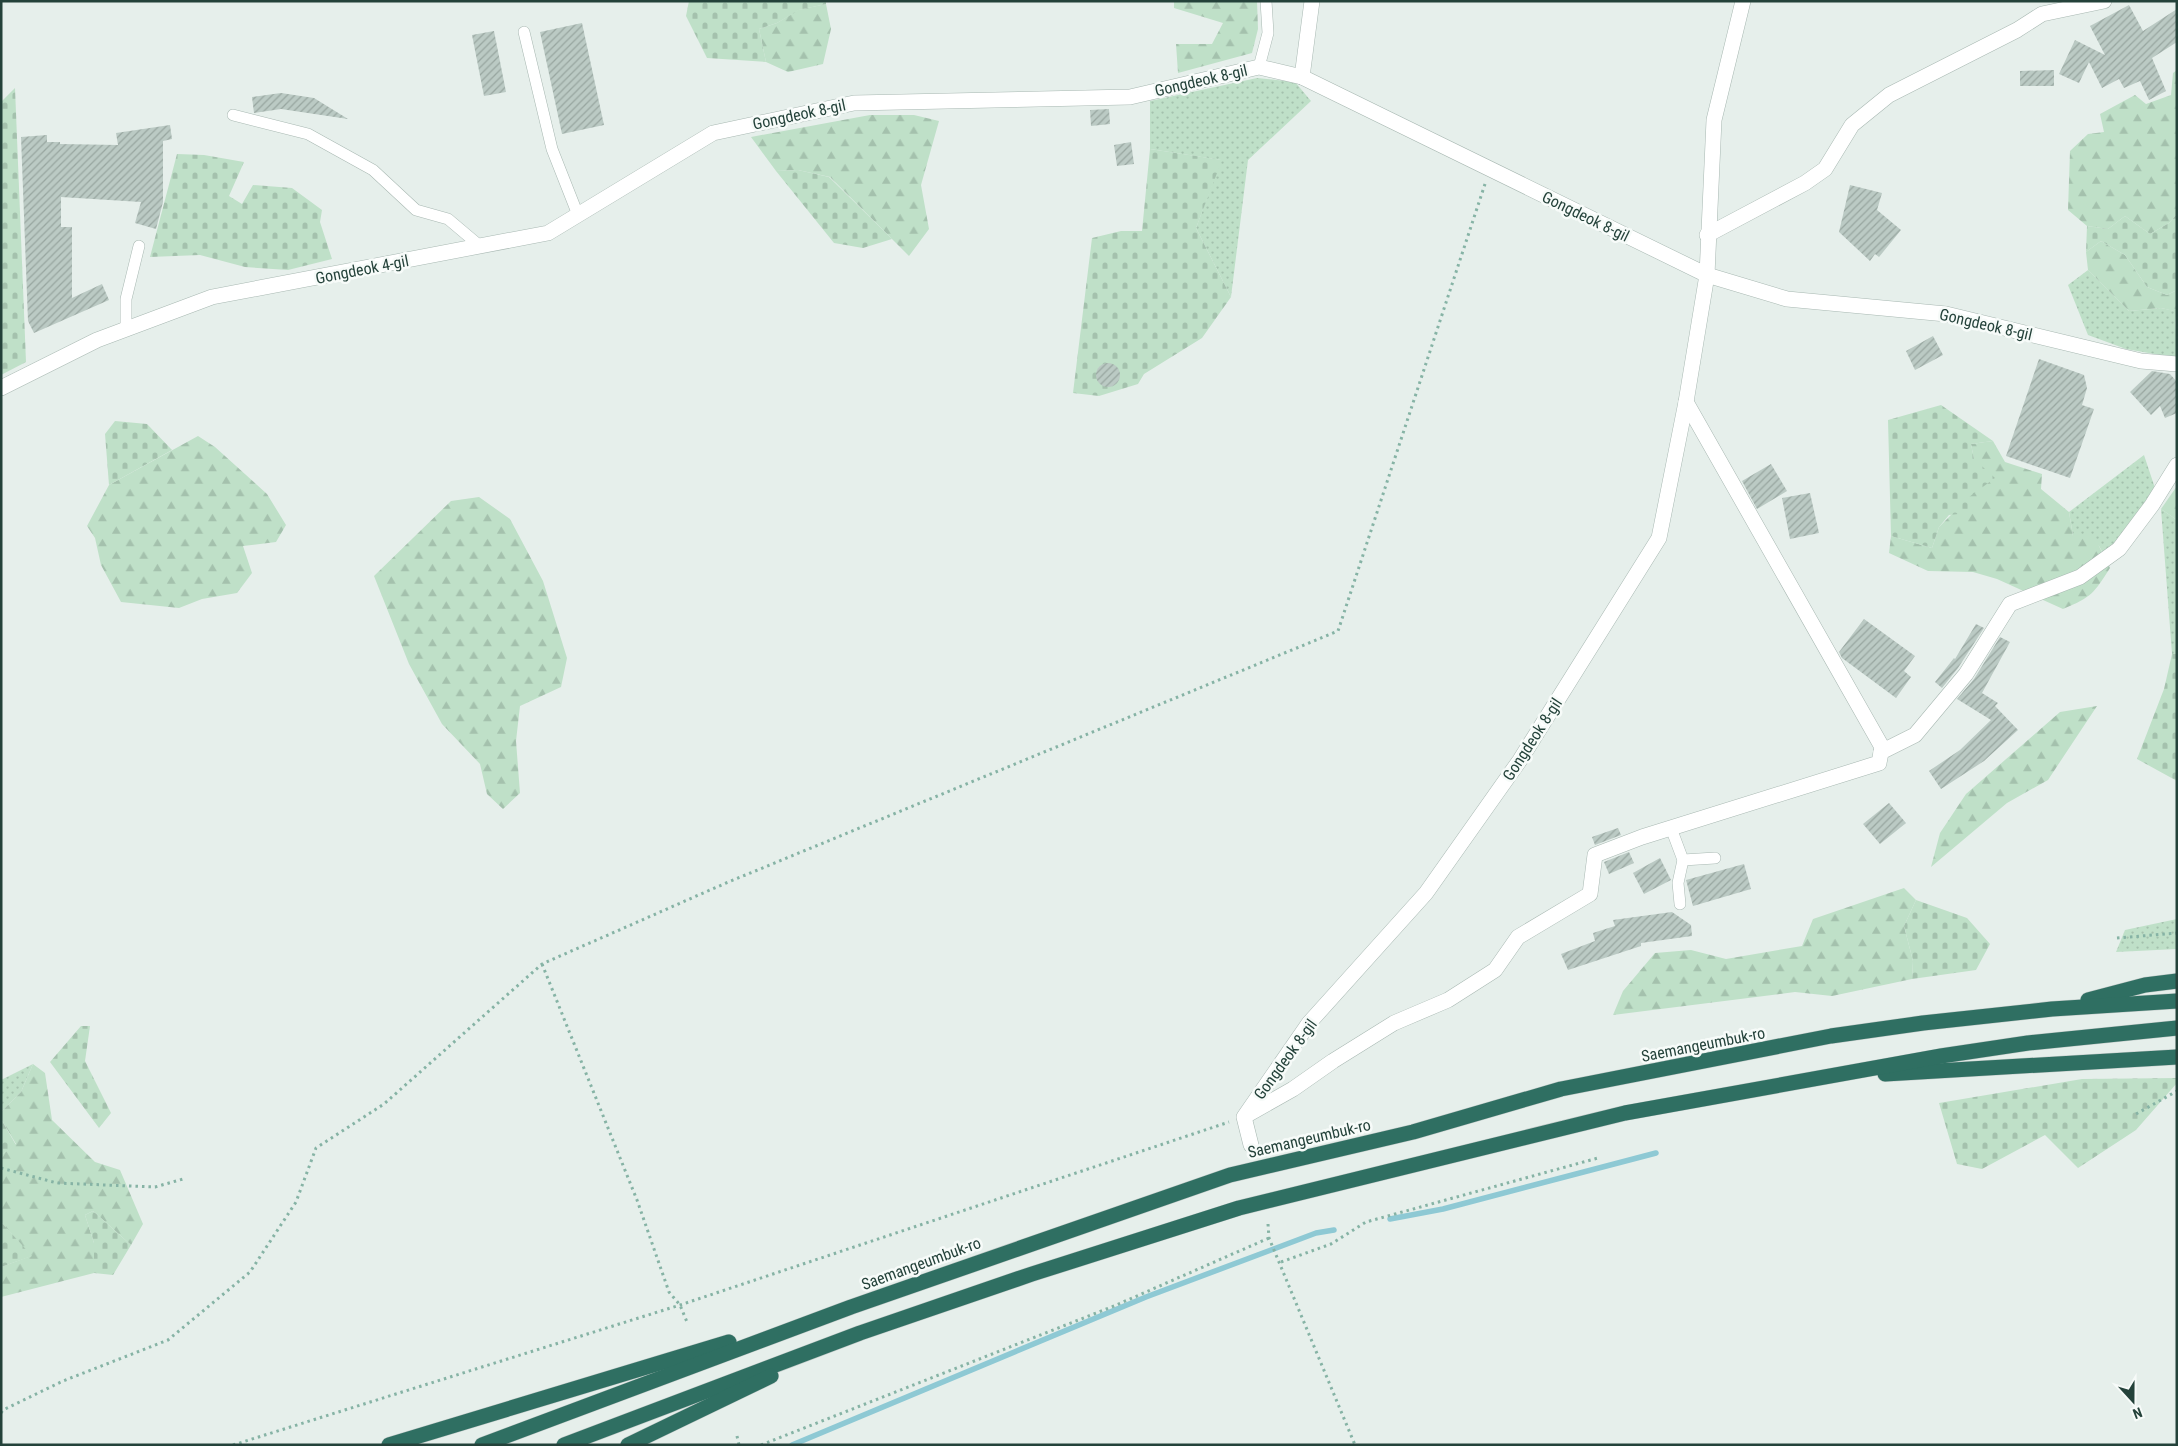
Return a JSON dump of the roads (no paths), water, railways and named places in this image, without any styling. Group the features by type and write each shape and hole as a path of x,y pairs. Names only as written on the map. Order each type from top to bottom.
{"highway":[{"path":"2052,1009 2145,985 2177,981"},
{"name":"Saemangeumbuk-ro","path":"482,1445 851,1307 1230,1175 1413,1132 1561,1089 1831,1036 1923,1023 2052,1009 2177,1001"},
{"path":"564,1445 860,1333 1023,1277 1239,1208 1625,1113 1828,1078 1941,1056 2028,1044 2177,1028"},
{"path":"1828,1078 2177,1058"},
{"path":"389,1445 851,1307"},
{"path":"628,1445 860,1333"}],"street":[{"path":"1302,77 1312,1"},
{"name":"Gongdeok 8-gil","path":"1251,1145 1244,1117 1309,1023 1426,893 1520,760 1659,538 1686,402 1707,275 1707,235 1714,120 1743,1"},
{"path":"1707,235 1805,183 1825,169 1852,125 1889,95 2017,30 2042,14 2104,1"},
{"name":"Gongdeok 8-gil","path":"712,133 854,103 1130,97 1259,67 1302,77 1707,275 1787,299 1946,314 2141,361 2177,364"},
{"name":"Gongdeok 4-gil","path":"1,388 97,340 212,297 548,233 712,133"},
{"path":"1244,1117 1293,1089 1333,1061 1394,1023 1448,1000 1495,970 1518,937 1590,894 1595,855 1671,828 1879,763 1882,747 1686,402"},
{"path":"1881,752 1915,735 1966,674 2010,604 2080,577 2119,549 2152,506 2177,465"}],"lane":[{"path":"1259,67 1268,33 1266,1"},
{"path":"524,32 552,149 578,215"},
{"path":"233,115 308,134 372,170 416,210 448,219 480,246"},
{"path":"126,329 126,299 139,246"},
{"path":"1671,828 1683,860 1678,883 1680,904"},
{"path":"1683,860 1715,858"}],"waterway":[{"path":"1390,1219 1443,1209 1656,1153"},
{"path":"792,1445 1146,1297 1316,1233 1334,1230"}]}
